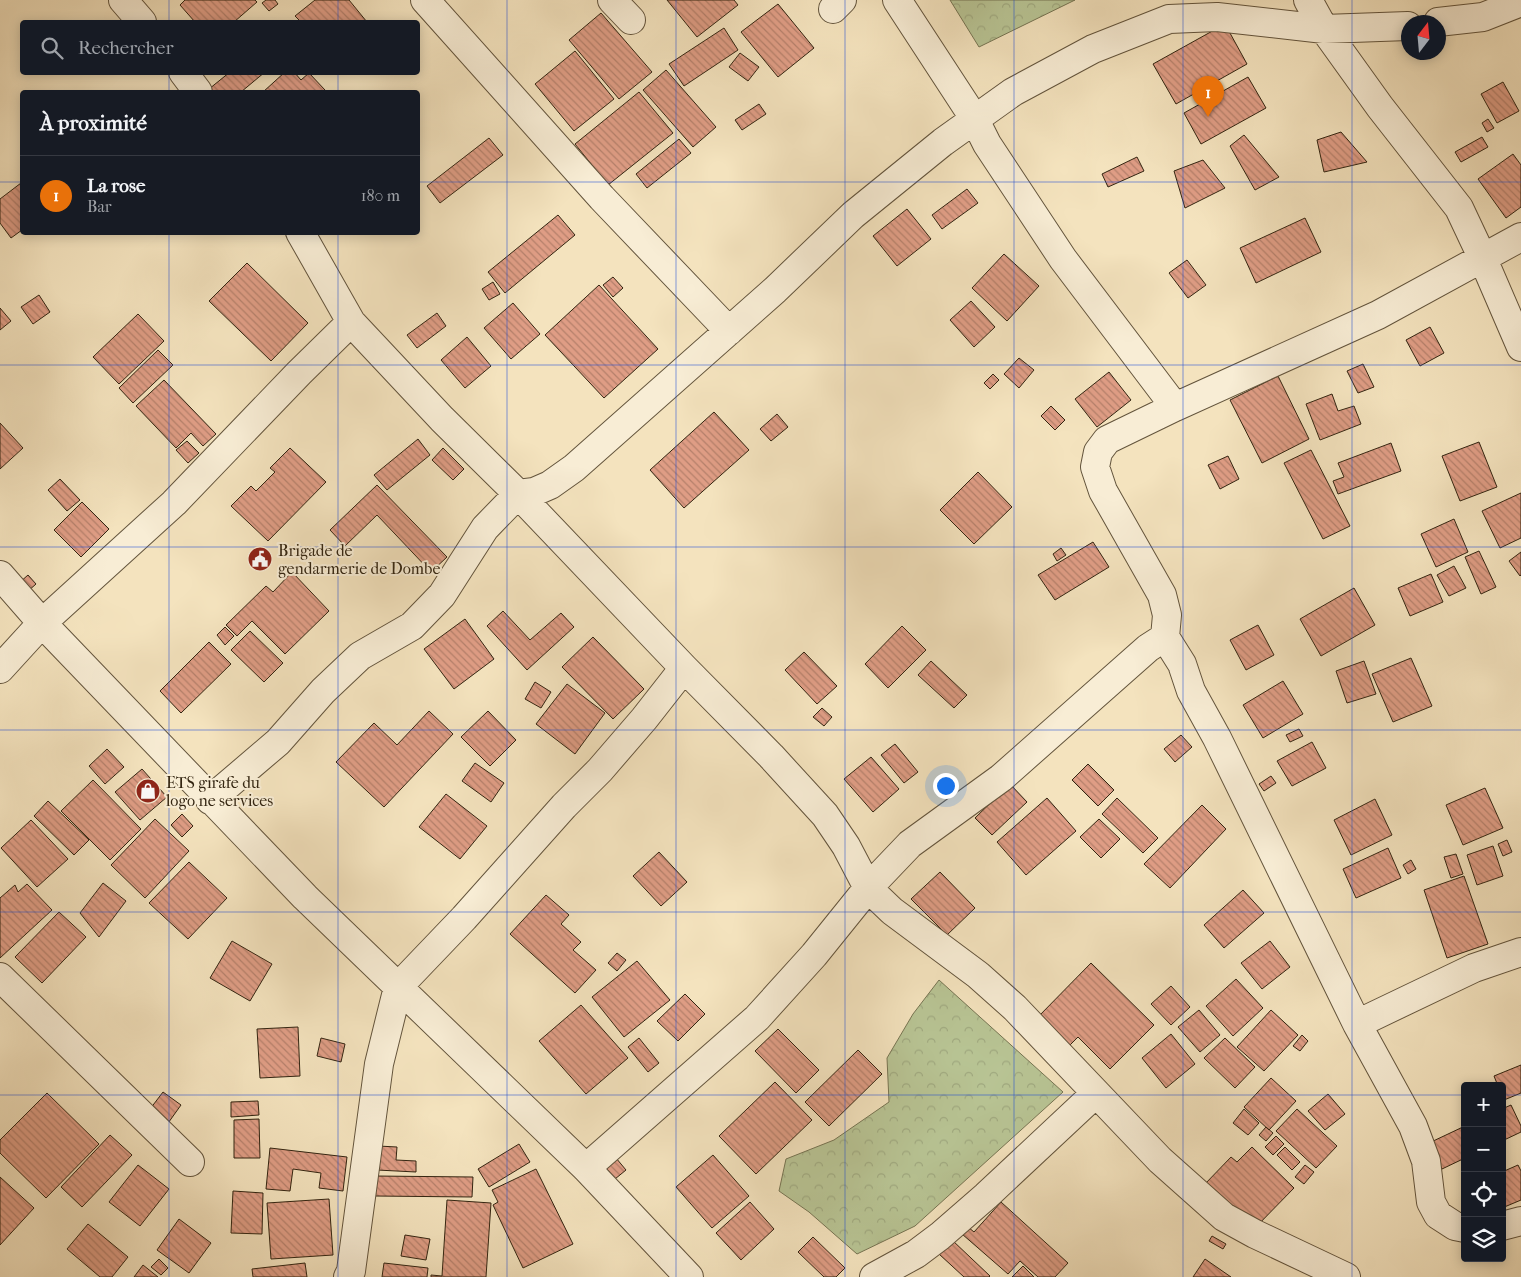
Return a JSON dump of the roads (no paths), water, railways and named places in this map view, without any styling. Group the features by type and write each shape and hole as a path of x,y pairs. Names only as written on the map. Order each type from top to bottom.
{"street":[{"path":"123,0 140,20"},
{"path":"425,0 602,198 728,331"},
{"path":"612,0 631,20"},
{"path":"897,0 974,118 987,144 1064,259 1175,407"},
{"path":"210,800 278,742 323,691 360,656 412,626 442,595 485,528 518,494 534,492 550,485 574,468 775,290 852,215 974,118 1013,92 1093,50 1169,19 1201,0"},
{"path":"1308,0 1324,29 1380,107 1459,208 1521,347"},
{"path":"1446,21 1483,17 1521,2"},
{"path":"1169,19 1217,16 1324,29 1401,26"},
{"path":"185,75 196,90"},
{"path":"302,235 351,322 442,419 518,494 771,756 825,815 846,846 868,888 892,911 978,975 1014,1008 1160,1160 1224,1217 1255,1234 1346,1277"},
{"path":"1461,1227 1455,1226 1438,1215 1431,1202 1426,1161 1413,1126 1357,1024 1217,738 1191,691 1182,664 1165,636 1167,615 1162,595 1103,491 1095,467 1098,452 1107,440 1378,315 1521,237"},
{"path":"0,669 42,623 174,503 299,373 351,322"},
{"path":"0,575 42,623 305,897 586,1168 689,1277"},
{"path":"586,1168 757,1018 814,955 868,888 910,844 1001,778 1148,648 1165,636"},
{"path":"351,1275 379,1064 398,987 470,911 564,806 600,770 644,719 684,668"},
{"path":"1357,1024 1474,968 1521,952"},
{"path":"0,977 190,1162"},
{"path":"874,1277 916,1254 940,1236 986,1196 1095,1094"},
{"path":"1506,1225 1521,1221"}],"place":[{"name":"La rose","path":"1208,117"},
{"name":"Brigade de gendarmerie de Dombe","path":"260,559"},
{"name":"ETS girafe du logo ne services","path":"148,791"}]}
